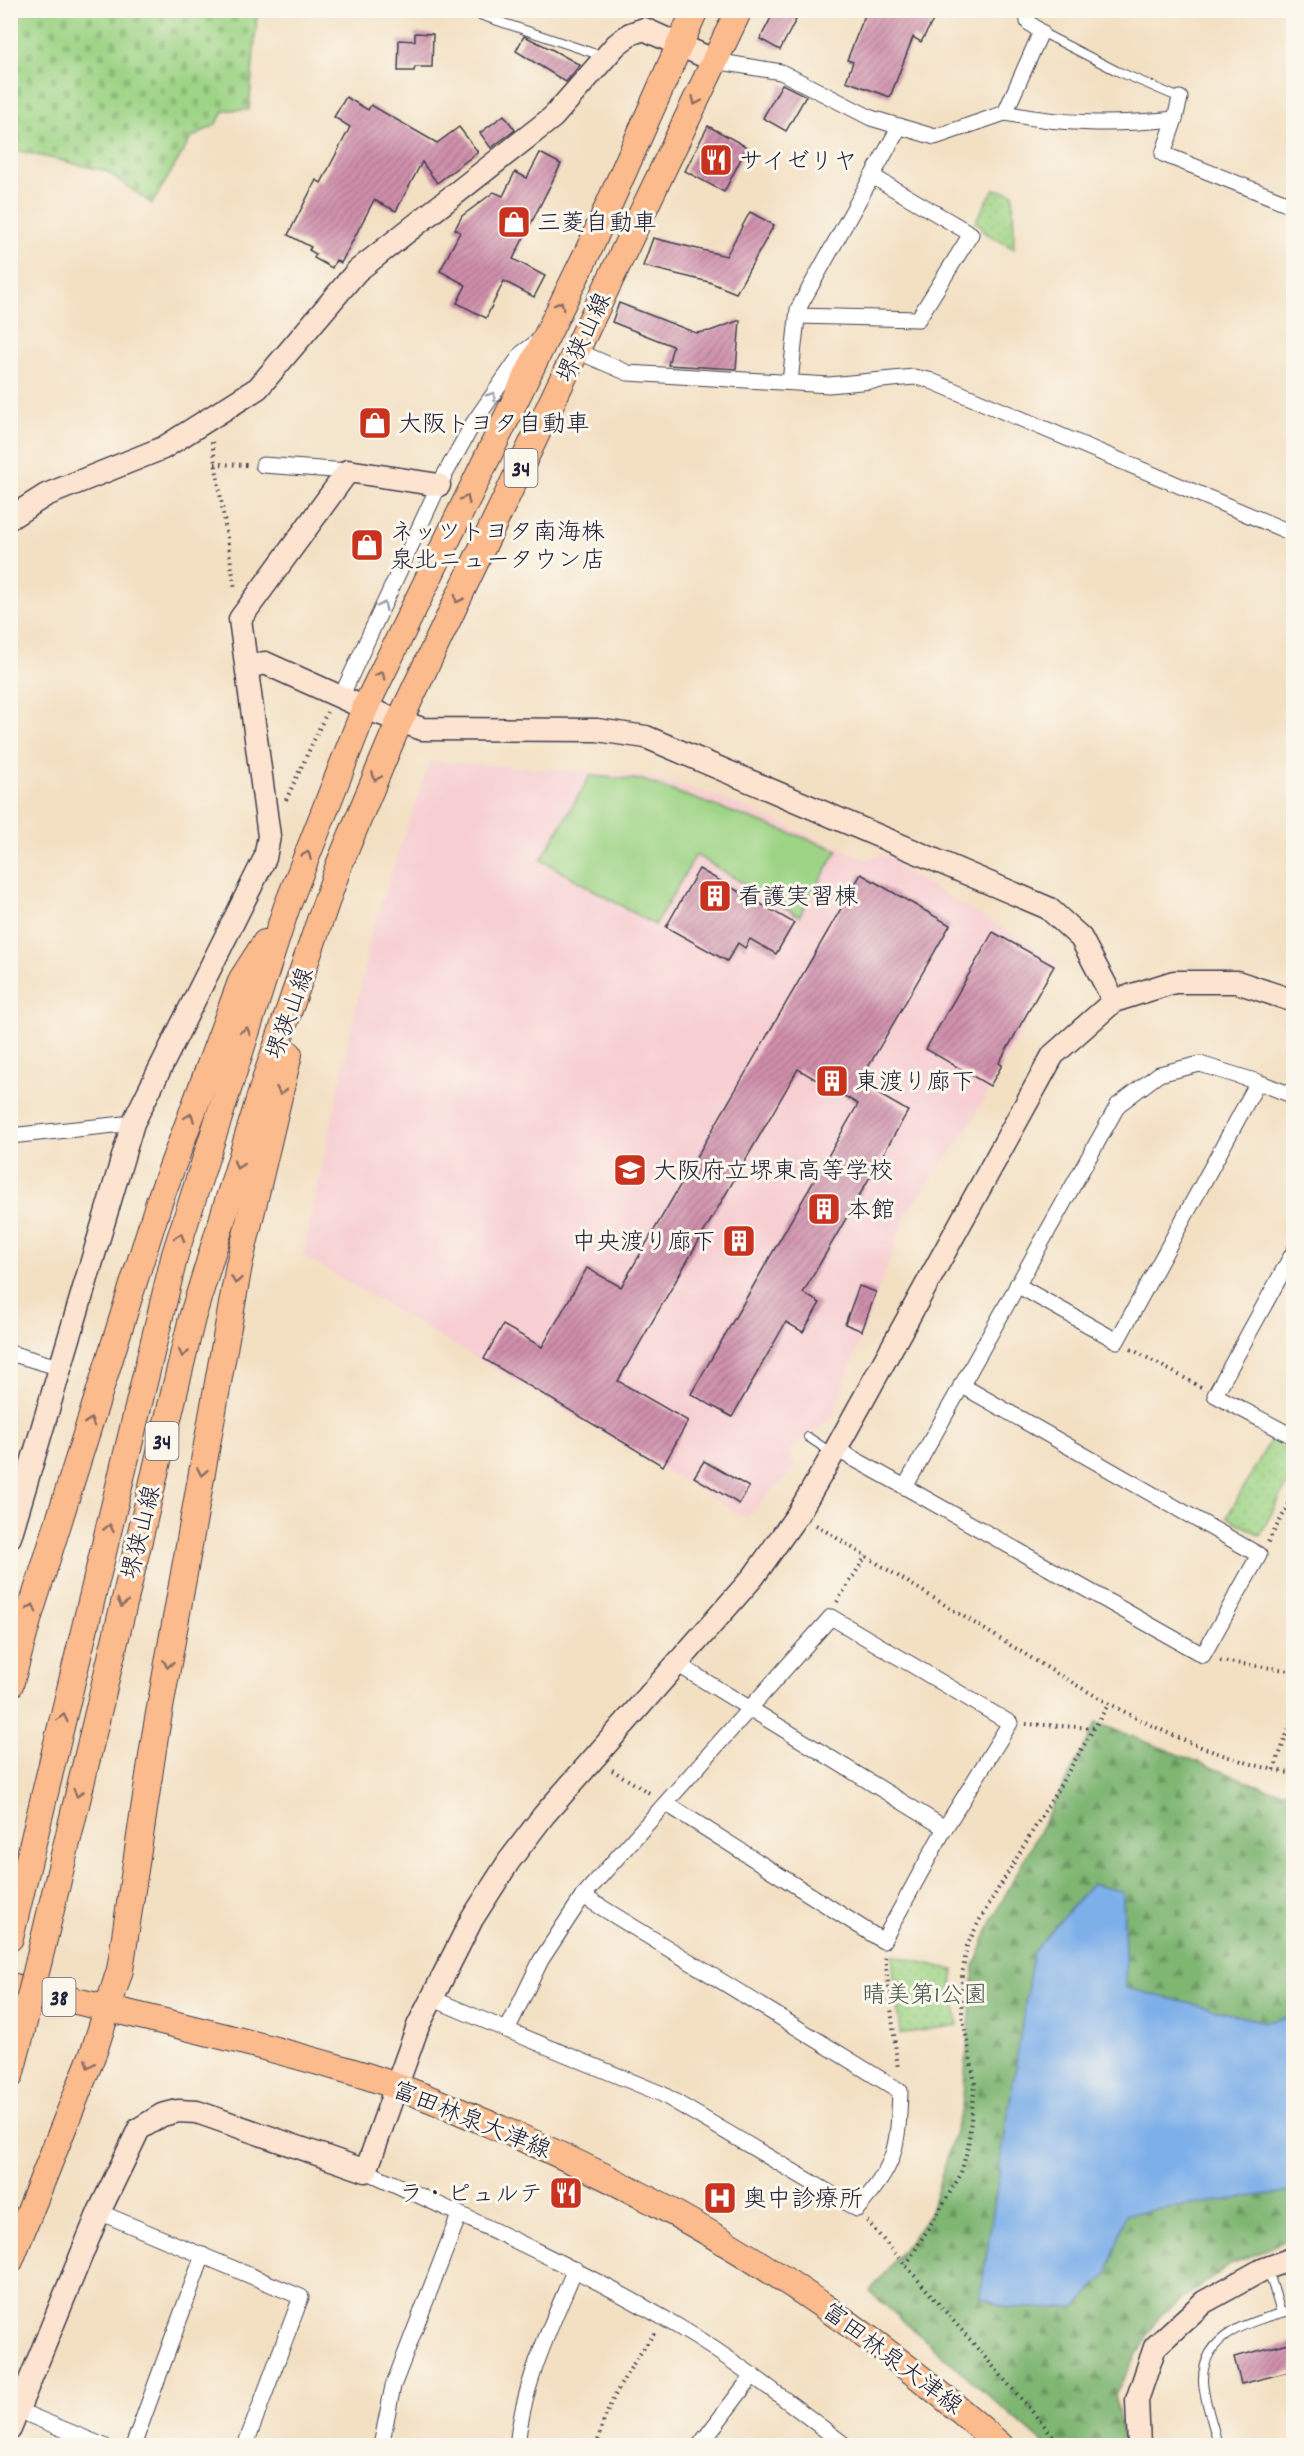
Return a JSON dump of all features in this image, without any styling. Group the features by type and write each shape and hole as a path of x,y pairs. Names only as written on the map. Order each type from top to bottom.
{"main road":[{"name":"堺狭山線","path":"10,1938 174,1254 286,909 365,708 591,245 694,10"},
{"name":"堺狭山線","path":"10,2076 192,1318 267,1074 339,865 399,722 739,10"},
{"path":"10,1685 30,1613 159,1202 242,979 286,909"},
{"path":"10,2261 108,2009 120,1970 155,1736 239,1265 318,931"},
{"name":"富田林泉大津線","path":"10,1986 351,2072 434,2100 537,2144 625,2187 724,2241 846,2320 1001,2445"}],"street":[{"path":"1005,113 1041,32 1028,22 1027,10"},
{"path":"10,518 46,495 163,448 258,388 357,271 553,117 630,34 644,29 715,61 781,72 871,118 935,137 1005,113 1049,122 1120,125 1175,119"},
{"path":"1180,98 1163,154 1293,206"},
{"path":"790,382 798,309 900,126"},
{"path":"798,316 918,319 971,234 872,176"},
{"path":"335,702 440,485 474,422 522,353 544,338"},
{"path":"577,351 628,373 829,385 914,377 929,380 1293,534"},
{"path":"263,465 348,471 440,485"},
{"path":"10,1538 133,1123 265,858 269,836 240,619 348,471"},
{"path":"248,668 266,663 335,702 365,708 422,729 597,730 646,737 1048,908 1081,938 1114,1001"},
{"path":"366,2171 394,2086 431,1998 472,1919 509,1861 544,1815 771,1554 835,1452 1053,1055 1114,1001 1174,982 1237,982 1293,1001"},
{"path":"905,1487 1118,1105 1159,1074 1200,1064 1258,1082 1293,1096"},
{"path":"1017,1285 1117,1341 1258,1082"},
{"path":"10,1136 133,1123"},
{"path":"1293,1251 1215,1395 1293,1437"},
{"path":"10,1353 61,1368"},
{"path":"835,1452 905,1487 1203,1655 1259,1555 961,1385"},
{"path":"507,2030 541,1960 583,1896 831,1617 1010,1723 945,1828 883,1941 667,1804"},
{"path":"677,1664 945,1828"},
{"path":"431,1998 662,2094 856,2209 883,2179 898,2139 900,2091 583,1896"},
{"path":"104,2445 14,2420 99,2212 139,2129 162,2115 178,2111 197,2112 366,2171 575,2269 665,2319 753,2375 846,2445"},
{"path":"99,2212 301,2297 245,2445"},
{"path":"381,2445 393,2386 459,2215"},
{"path":"133,2445 203,2255"},
{"path":"1139,2445 1137,2400 1155,2347 1204,2302 1268,2268 1293,2258"},
{"path":"517,2445 519,2419 535,2366 575,2269"},
{"path":"699,2445 753,2375"}],"lane":[{"path":"465,10 607,57"},
{"path":"1041,32 1117,71 1180,98"},
{"path":"808,1437 835,1452"},
{"path":"1268,2268 1281,2313"},
{"path":"1218,2445 1203,2382 1205,2361 1216,2342 1242,2326 1293,2310"}],"path":[{"path":"208,420 240,619"},
{"path":"215,464 263,465"},
{"path":"284,804 335,702"},
{"path":"1117,1341 1215,1395"},
{"path":"1259,1555 1293,1495"},
{"path":"810,1521 1108,1706 1166,1734 1231,1758 1293,1774"},
{"path":"831,1617 866,1556"},
{"path":"1203,1655 1209,1660 1293,1671"},
{"path":"906,2265 960,2176 968,2147 975,2083 962,2014 962,1976 967,1946 979,1921 1097,1728 1108,1706"},
{"path":"1274,1770 1293,1714"},
{"path":"1010,1723 1097,1728"},
{"path":"594,1758 667,1804"},
{"path":"883,1941 900,2091"},
{"path":"856,2209 1062,2445"},
{"path":"597,2445 600,2428 635,2361 665,2319"}],"shaded area":[{"name":"大阪府立堺東高等学校","path":"430,761 644,776 719,797 867,859 880,854 899,861 897,866 1060,962 969,1127 907,1213 832,1418 788,1452 796,1467 746,1518 303,1256 372,931"}],"green space":[{"path":"11,10 282,11 257,15 249,110 225,110 215,125 191,138 152,204 106,171 11,149"},
{"path":"994,189 1013,193 1014,249 981,230 983,227 975,222"},
{"path":"590,776 642,780 838,850 799,916 696,855 655,925 541,860"},
{"path":"1271,1439 1293,1454 1293,1473 1260,1535 1227,1517"},
{"path":"1097,1723 1268,1789 1293,1792 1293,2237 1230,2265 1158,2317 1115,2394 1124,2445 1045,2445 870,2292 930,2214 962,2108 974,1967 993,1918"},
{"name":"晴美第1公園","path":"892,1955 954,1970 952,1984 958,2025 900,2034"}],"water":[{"path":"1092,1884 1123,1892 1126,1988 1265,2022 1293,2016 1293,2191 1126,2214 1107,2274 1075,2308 1009,2308 980,2297 1033,1952"}],"building":[{"path":"775,10 801,10 780,50 760,39"},
{"path":"867,10 939,10 921,42 913,37 890,97 846,81 853,62 847,60"},
{"path":"415,33 433,34 432,67 415,67 414,71 398,71 399,40 415,41"},
{"path":"524,36 580,65 566,82 516,51"},
{"path":"782,84 806,96 786,131 763,118"},
{"path":"346,97 368,110 371,105 437,143 459,127 478,152 437,183 422,162 396,211 374,200 341,263 336,260 332,268 314,258 316,254 309,250 311,247 288,235 316,180 321,183 350,127 334,117"},
{"path":"504,115 515,130 491,148 480,133"},
{"path":"708,126 747,147 724,192 685,171"},
{"path":"540,153 561,164 513,259 545,276 534,297 504,281 486,318 457,303 466,285 440,271 460,232 455,229 462,216 494,192 503,196 515,172 527,178"},
{"path":"750,212 774,225 736,293 709,282 643,266 653,238 726,256"},
{"path":"619,303 696,333 710,331 740,320 736,369 668,365 673,346 612,322"},
{"name":"看護実習棟","path":"699,869 794,923 776,954 750,939 745,948 738,943 727,961 666,927"},
{"path":"861,874 950,925 859,1083 908,1111 803,1293 820,1303 803,1332 786,1322 732,1417 691,1394 858,1104 798,1069 618,1381 688,1421 663,1466 484,1359 503,1325 542,1347 587,1268 621,1287"},
{"path":"993,932 1054,966 999,1063 1002,1065 990,1086 926,1049"},
{"path":"859,1286 876,1292 862,1331 845,1324"},
{"path":"704,1461 749,1487 739,1504 694,1477"},
{"path":"1293,2342 1293,2371 1241,2384 1234,2357"}],"place":[{"name":"サイゼリヤ","path":"716,160"},
{"name":"三菱自動車","path":"514,222"},
{"name":"大阪トヨタ自動車","path":"375,423"},
{"name":"ネッツトヨタ南海株 泉北ニュータウン店","path":"367,545"},
{"name":"看護実習棟","path":"715,896"},
{"name":"東渡り廊下","path":"832,1081"},
{"name":"大阪府立堺東高等学校","path":"630,1170"},
{"name":"本館","path":"824,1209"},
{"name":"中央渡り廊下","path":"739,1241"},
{"name":"ラ・ピュルテ","path":"566,2193"},
{"name":"奥中診療所","path":"720,2198"}]}
